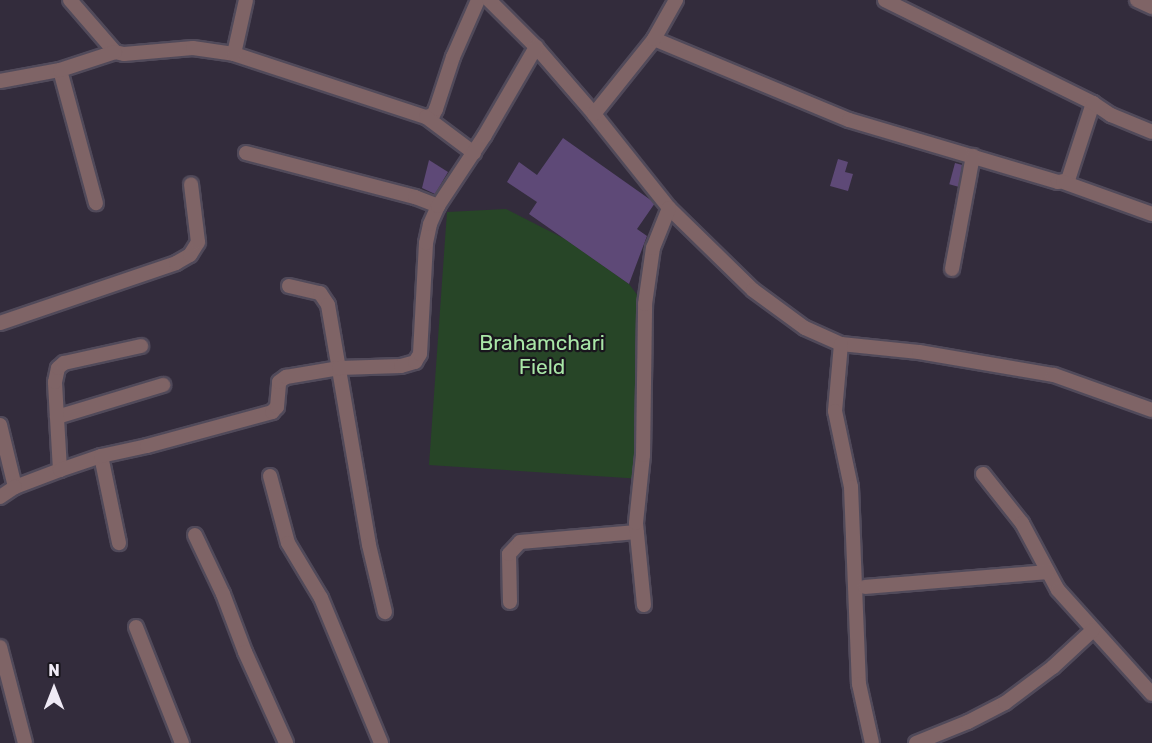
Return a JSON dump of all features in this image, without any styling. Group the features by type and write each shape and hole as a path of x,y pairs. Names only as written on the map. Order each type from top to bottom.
{"street":[{"path":"70,0 115,52"},
{"path":"234,54 246,0"},
{"path":"426,117 433,115 436,110 453,57 478,0"},
{"path":"489,0 536,47 594,114 669,208 753,290 805,328 841,344 919,352 1054,375 1152,410"},
{"path":"594,114 654,39 676,0"},
{"path":"885,0 1093,103 1111,115 1152,132"},
{"path":"1137,0 1152,7"},
{"path":"654,39 849,120 1063,182 1152,214"},
{"path":"0,497 15,487 101,456 272,412 277,407 279,382 282,379 339,368 401,366 419,358 426,243 438,206 474,153 536,47"},
{"path":"0,81 60,70 115,52 124,54 193,48 234,54 426,117 474,153"},
{"path":"60,70 96,203"},
{"path":"1063,182 1068,180 1072,174 1093,103"},
{"path":"246,153 415,197 438,206"},
{"path":"952,269 973,156"},
{"path":"0,323 176,263 190,255 198,242 190,184"},
{"path":"644,605 637,532 643,455 645,304 653,248 669,208"},
{"path":"289,286 320,293 325,298 369,545 385,612"},
{"path":"841,344 835,411 851,487 860,684 872,743"},
{"path":"60,470 55,382 58,368 64,363 141,346"},
{"path":"57,417 163,385"},
{"path":"0,425 15,487"},
{"path":"101,456 119,543"},
{"path":"983,474 1022,523 1058,590 1152,694"},
{"path":"270,476 288,543 321,598 381,743"},
{"path":"510,602 509,554 520,542 637,532"},
{"path":"195,535 223,594 245,652 286,743"},
{"path":"865,587 1047,572"},
{"path":"136,627 182,743"},
{"path":"916,743 968,722 1005,703 1053,667 1093,630"},
{"path":"0,647 25,743"}],"green space":[{"name":"Brahamchari Field","path":"506,209 565,239 629,284 644,304 642,479 429,465 447,212"}],"building":[{"path":"563,138 655,203 637,229 647,236 629,284 529,214 537,202 507,182 519,162 537,175"},
{"path":"838,159 848,162 845,172 853,174 848,191 830,186"},
{"path":"429,160 448,172 435,194 422,188"},
{"path":"955,163 970,167 965,188 949,184"}]}
